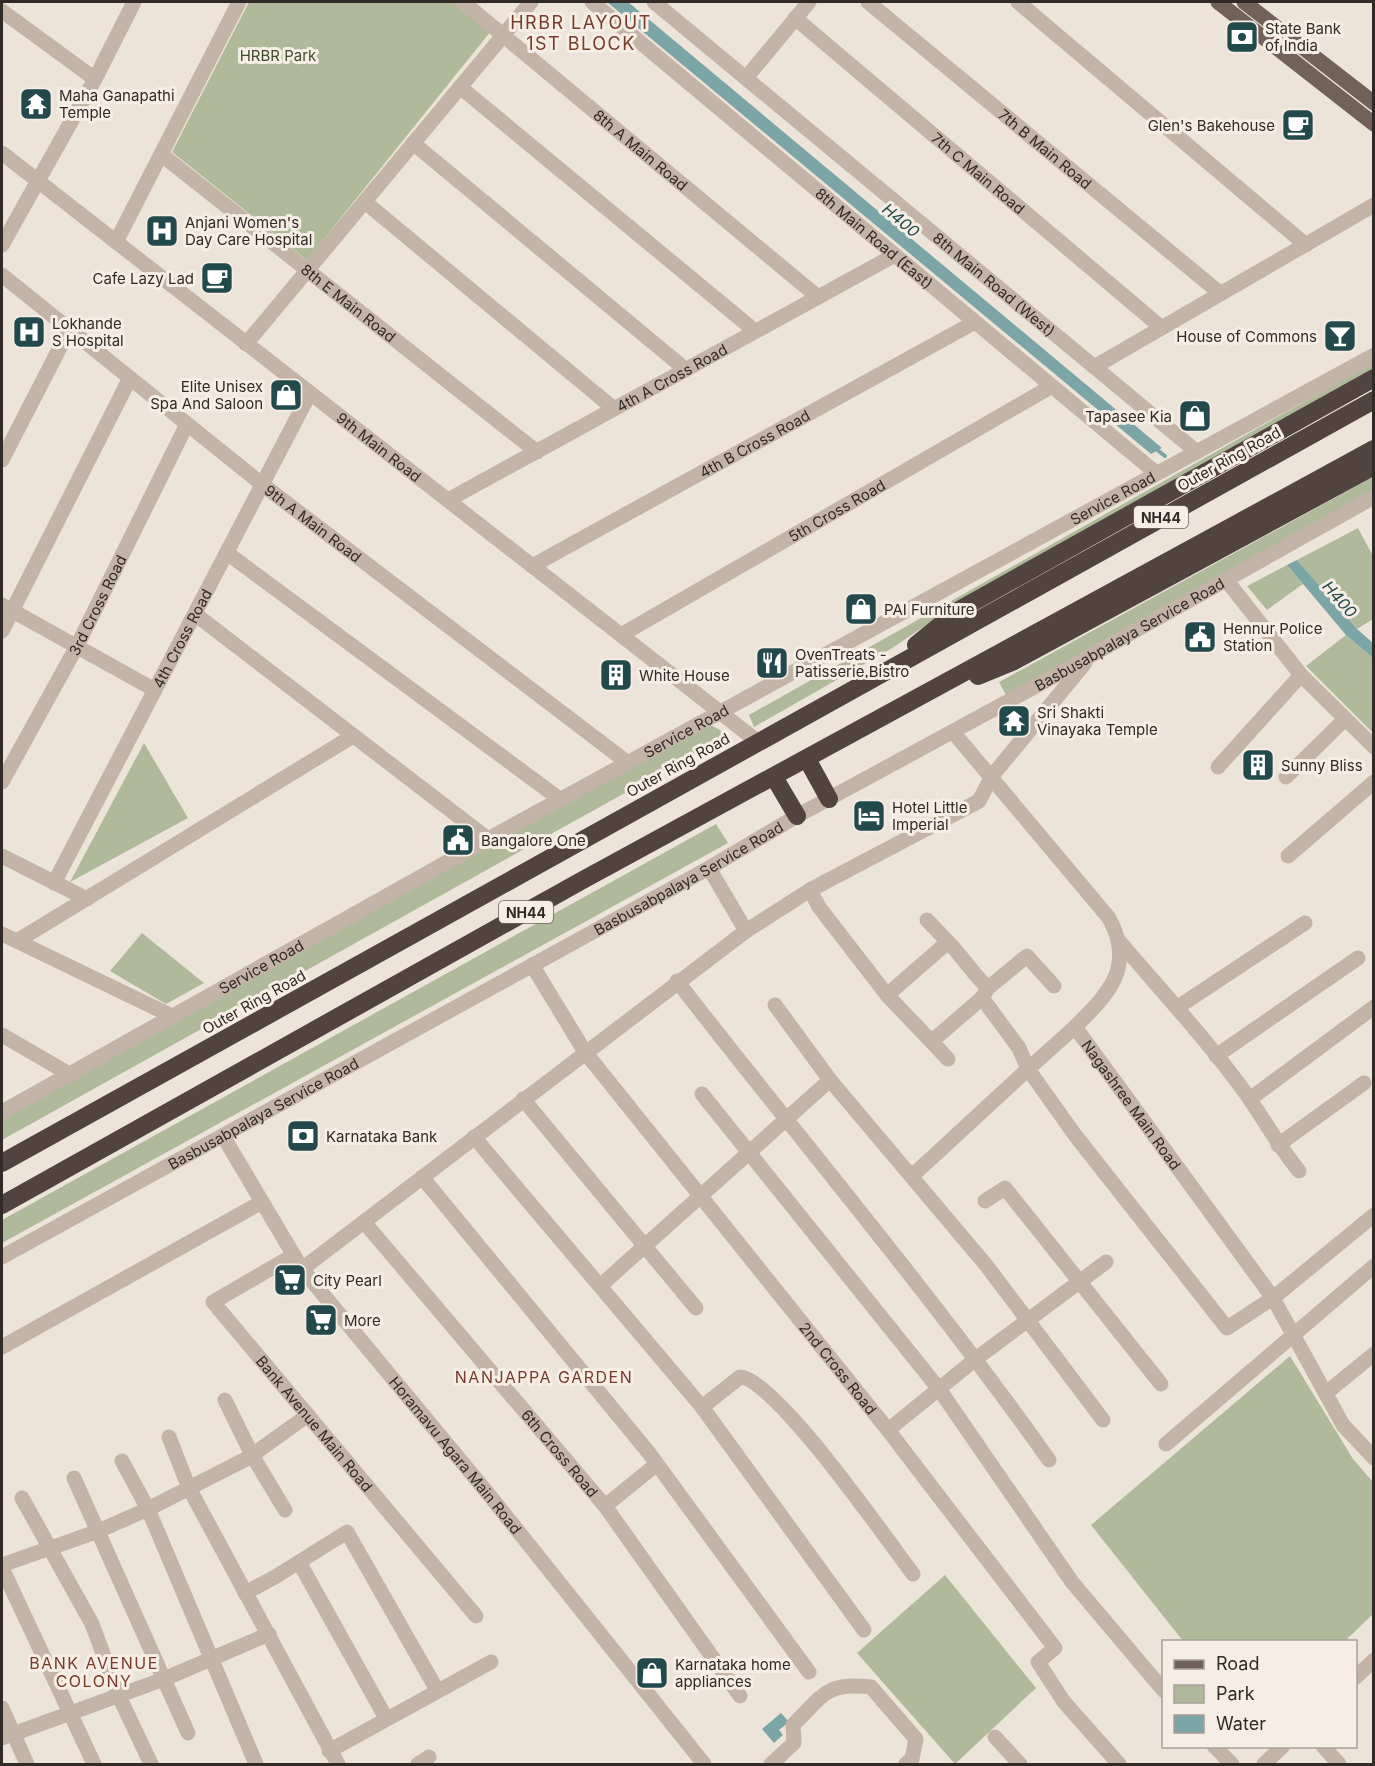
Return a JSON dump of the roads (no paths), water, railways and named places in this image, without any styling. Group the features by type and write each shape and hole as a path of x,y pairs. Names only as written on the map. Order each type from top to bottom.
{"highway":[{"path":"877,676 959,610 1374,378"},
{"name":"Outer Ring Road","path":"2,1163 1374,399"},
{"name":"NH44","path":"2,1204 571,886 1374,449"},
{"path":"892,711 1012,662 1374,466"},
{"path":"807,759 829,799"},
{"path":"774,777 797,816"}],"main road":[{"path":"1218,2 1374,124"},
{"path":"1244,2 1374,103"}],"street":[{"path":"2,245 36,180 95,79 134,2"},
{"path":"116,242 239,2"},
{"name":"8th A Main Road","path":"463,2 818,297"},
{"path":"246,344 531,2"},
{"name":"8th Main Road (East)","path":"592,2 1156,473"},
{"name":"8th Main Road (West)","path":"654,2 672,7 746,78 1197,452"},
{"path":"746,78 808,2"},
{"name":"7th B Main Road","path":"868,2 1221,294"},
{"path":"1018,2 1306,245"},
{"path":"5,12 95,79"},
{"name":"7th C Main Road","path":"795,18 1162,328"},
{"path":"460,87 755,332"},
{"path":"413,143 685,369"},
{"name":"9th Main Road","path":"2,153 757,741"},
{"name":"8th E Main Road","path":"162,155 537,452"},
{"path":"364,202 613,408"},
{"path":"1094,368 1374,205"},
{"name":"4th A Cross Road","path":"448,500 895,255"},
{"name":"9th A Main Road","path":"2,275 263,484 628,764"},
{"name":"4th B Cross Road","path":"532,566 975,322"},
{"path":"2,460 69,330"},
{"name":"Service Road","path":"2,1112 488,839 1374,355"},
{"path":"2,631 7,608 130,378"},
{"name":"5th Cross Road","path":"621,635 1052,386"},
{"name":"4th Cross Road","path":"54,883 310,393"},
{"name":"3rd Cross Road","path":"2,782 76,646 187,424"},
{"name":"Basbusabpalaya Service Road","path":"2,1257 709,868 797,816 1091,657 1374,497"},
{"path":"227,553 561,800"},
{"path":"1227,581 1301,675 1374,747"},
{"path":"7,608 155,690"},
{"path":"195,614 488,839"},
{"path":"302,1269 677,981 746,931 810,890 979,801 992,776 1091,657"},
{"path":"1218,767 1301,675"},
{"path":"1286,777 1345,718"},
{"path":"953,732 1103,909 1120,942 1178,1007 1250,1099 1278,1145 1299,1171"},
{"path":"17,941 353,736"},
{"path":"1288,856 1374,782"},
{"path":"2,856 87,899"},
{"path":"709,868 746,931"},
{"path":"810,890 819,908 887,995 948,1059"},
{"path":"927,920 964,958 1019,1048 1028,1069 1075,1135 1222,1324 1232,1327 1273,1298 1374,1215"},
{"path":"1178,1007 1305,923"},
{"path":"2,934 172,1016"},
{"path":"887,995 948,942"},
{"name":"Nagashree Main Road","path":"1120,942 1120,959 1114,981 1101,1000 1075,1027 1273,1298 1343,1425 1374,1458"},
{"path":"932,1041 1027,956 1054,986"},
{"path":"1216,1056 1358,958"},
{"name":"2nd Cross Road","path":"532,965 585,1052 888,1430 1055,1648 1038,1662 1064,1701 1119,1764"},
{"path":"677,981 785,1120 977,1358 1049,1460"},
{"path":"775,1005 830,1080 912,1176 1029,1320 1103,1420"},
{"path":"1250,1099 1374,1007"},
{"path":"912,1176 1075,1027"},
{"path":"2,1035 71,1075"},
{"path":"600,1286 700,1194 830,1080"},
{"path":"1278,1145 1364,1083"},
{"path":"702,1094 939,1389 1072,1582 1162,1689"},
{"path":"523,1099 696,1308"},
{"name":"Horamavu Agara Main Road","path":"223,1136 302,1269 496,1504 704,1764"},
{"path":"474,1137 702,1407 864,1630"},
{"path":"422,1177 657,1464 809,1672"},
{"path":"985,1201 1001,1183 1161,1384"},
{"path":"2,1347 262,1202"},
{"name":"6th Cross Road","path":"364,1222 605,1506 740,1696"},
{"name":"Bank Avenue Main Road","path":"294,1255 213,1302 476,1616"},
{"path":"888,1430 977,1358 1106,1262"},
{"path":"1166,1444 1374,1266"},
{"path":"1326,1394 1374,1354"},
{"path":"702,1407 740,1377 759,1384 808,1437 913,1574"},
{"path":"225,1400 252,1455 285,1510"},
{"path":"94,1764 2,1567 96,1532 148,1509 252,1455 308,1415"},
{"path":"169,1437 189,1488 338,1764"},
{"path":"122,1461 148,1509 256,1764"},
{"path":"605,1506 657,1464"},
{"path":"74,1478 96,1532 188,1733"},
{"path":"22,1498 92,1624 118,1694 151,1764"},
{"path":"244,1593 299,1563 347,1532 437,1690"},
{"path":"299,1563 386,1718"},
{"path":"7,1736 212,1661 269,1634"},
{"path":"1357,1676 1374,1660"},
{"path":"329,1751 491,1662"},
{"path":"771,1764 794,1743 793,1725 833,1687 848,1684 871,1686 916,1739 912,1759 906,1764"},
{"path":"2,1707 7,1736 27,1764"},
{"path":"995,1737 1020,1764"},
{"path":"1216,1748 1232,1764"},
{"path":"1264,1764 1281,1748"},
{"path":"1325,1748 1338,1764"}],"water":[{"path":"607,2 628,2 1162,448 1151,454"},
{"path":"1297,560 1357,629 1373,643 1373,658 1346,635 1287,565"},
{"path":"781,1713 789,1722 779,1730 783,1735 774,1743 762,1729"}],"waterway":[{"name":"H400","path":"1156,449 1165,456"}],"place":[{"name":"State Bank of India","path":"1242,37"},
{"name":"Maha Ganapathi Temple","path":"36,104"},
{"name":"Glen's Bakehouse","path":"1298,125"},
{"name":"Anjani Women's Day Care Hospital","path":"162,231"},
{"name":"Cafe Lazy Lad","path":"217,278"},
{"name":"Lokhande S Hospital","path":"29,332"},
{"name":"House of Commons","path":"1340,336"},
{"name":"Elite Unisex Spa And Saloon","path":"286,395"},
{"name":"Tapasee Kia","path":"1195,416"},
{"name":"PAI Furniture","path":"861,609"},
{"name":"Hennur Police Station","path":"1200,637"},
{"name":"OvenTreats - Patisserie.Bistro","path":"772,663"},
{"name":"White House","path":"616,675"},
{"name":"Sri Shakti Vinayaka Temple","path":"1014,721"},
{"name":"Sunny Bliss","path":"1258,765"},
{"name":"Hotel Little Imperial","path":"869,816"},
{"name":"Bangalore One","path":"458,840"},
{"name":"Karnataka Bank","path":"303,1136"},
{"name":"City Pearl","path":"290,1280"},
{"name":"More","path":"321,1320"},
{"name":"Karnataka home appliances","path":"652,1673"}],"district":[{"name":"HRBR LAYOUT 1ST BLOCK","path":"581,32"},
{"name":"NANJAPPA GARDEN","path":"544,1377"},
{"name":"BANK AVENUE COLONY","path":"94,1672"}],"park label":[{"name":"HRBR Park","path":"278,55"}]}
